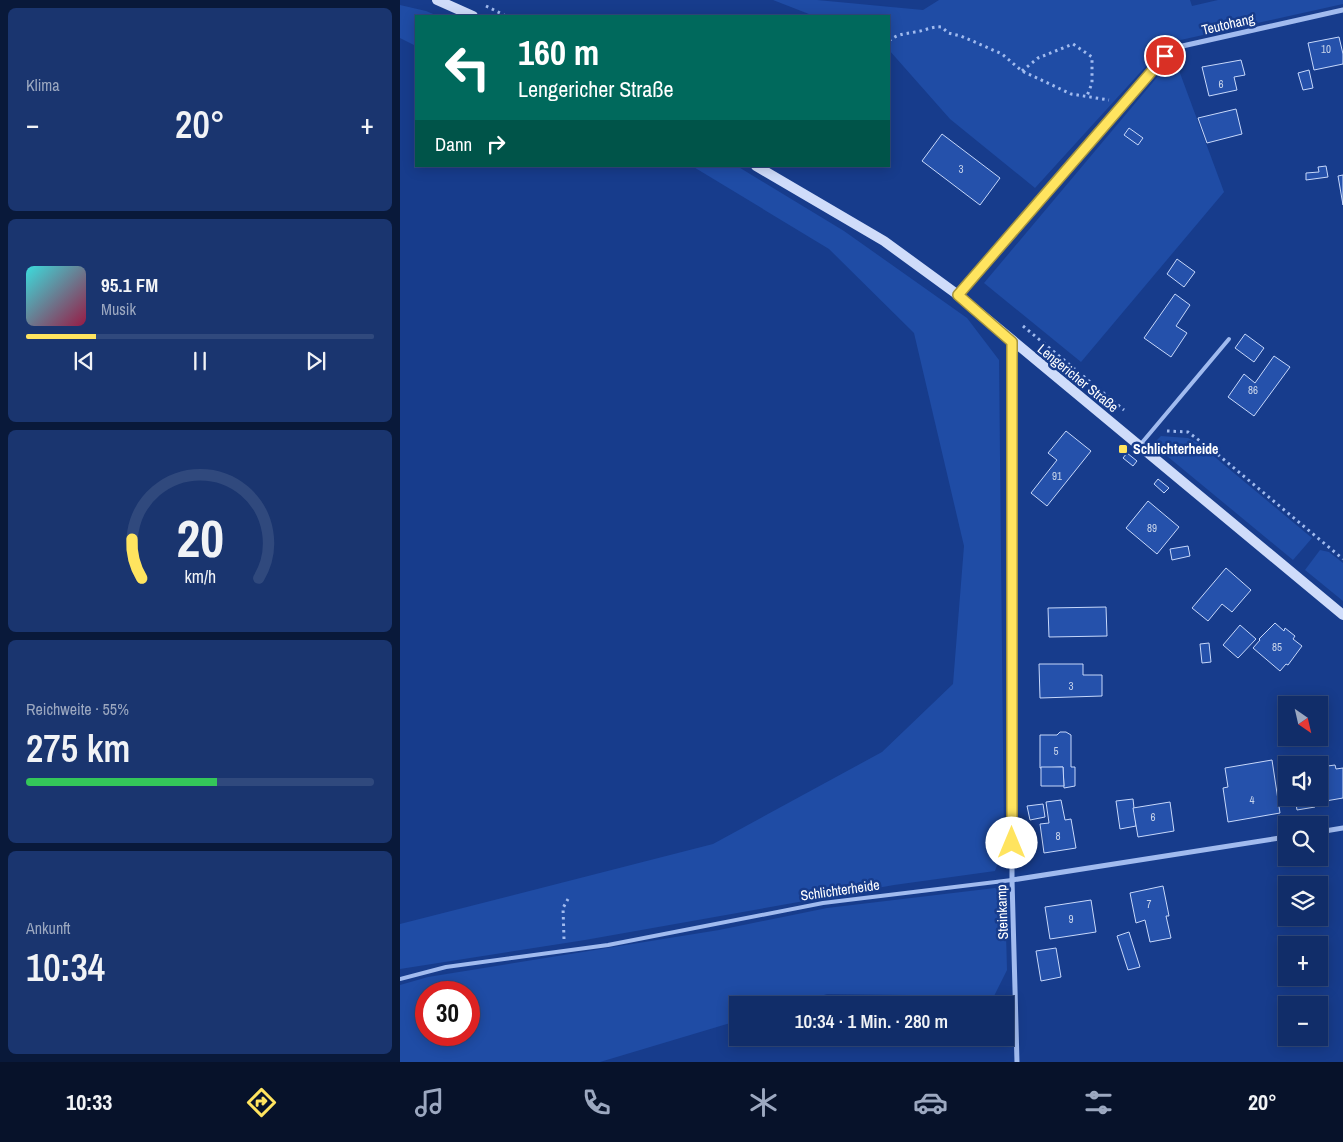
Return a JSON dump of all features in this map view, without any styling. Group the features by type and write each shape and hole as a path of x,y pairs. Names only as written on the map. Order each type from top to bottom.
{"street":[{"path":"443,1 471,15"},
{"name":"Teutohang","path":"958,295 1171,50 1343,10"},
{"name":"Lengericher Straße","path":"758,167 884,241 958,295 1012,342 1343,615"},
{"name":"Steinkamp","path":"1012,342 1012,880 1017,1062"},
{"path":"1328,830 1343,828"},
{"name":"Schlichterheide","path":"1012,880 1278,838"}],"lane":[{"path":"1139,446 1229,339"},
{"name":"Schlichterheide","path":"400,979 446,967 608,945 823,903 1012,880"}],"path":[{"path":"481,4 504,15"},
{"path":"890,40 902,33 916,32 933,26 942,27 948,33 961,36 1002,54 1022,70 1071,94 1125,102"},
{"path":"1022,70 1038,58 1073,44 1092,57 1092,83 1088,96"},
{"path":"1016,321 1033,333 1129,414"},
{"path":"1151,432 1188,432 1216,453 1343,560"},
{"path":"562,951 565,936 563,908 568,899"}],"shaded area":[{"path":"773,0 817,0 923,10 939,0 1190,0 1192,6 1218,0 1343,0 1343,4 1167,43 1035,188 950,119 890,51 890,15 811,15"},
{"path":"400,5 436,15 415,15 415,46 400,38"},
{"path":"1174,57 1224,192 1081,362 984,283"},
{"path":"694,167 739,167 844,231 967,318 999,360 1004,845 995,871 894,885 585,940 400,969 400,924 713,844 882,752 953,684 964,546 914,333 829,249"},
{"path":"1161,436 1188,438 1198,443 1312,538 1293,560 1156,447 1156,441"},
{"path":"1320,550 1329,552 1343,563 1343,601 1305,570"},
{"path":"995,888 1005,896 1007,970 994,996 827,994 821,996 729,996 729,1023 600,1062 400,1062 400,985 428,977 719,930 827,908"}],"building":[{"path":"1339,37 1343,64 1314,70 1308,43"},
{"path":"1241,60 1245,75 1234,77 1237,90 1209,96 1202,67"},
{"path":"1309,70 1313,88 1303,90 1298,73"},
{"path":"1236,109 1242,134 1207,143 1198,118"},
{"path":"1129,128 1143,138 1138,145 1124,135"},
{"path":"942,134 1000,178 980,205 922,161"},
{"path":"1326,166 1328,177 1306,180 1306,173 1319,172 1318,167"},
{"path":"1343,175 1343,205 1338,176"},
{"path":"1177,259 1195,272 1184,287 1167,274"},
{"path":"1175,294 1190,305 1176,326 1187,333 1171,357 1144,338"},
{"path":"1245,334 1264,348 1254,362 1235,348"},
{"path":"1274,356 1290,367 1254,416 1228,397 1244,374 1255,383"},
{"path":"1066,431 1091,451 1047,506 1031,493 1057,460 1048,453"},
{"path":"1127,453 1137,461 1133,466 1123,458"},
{"path":"1158,479 1169,488 1164,493 1154,484"},
{"path":"1148,501 1179,527 1157,554 1126,528"},
{"path":"1188,546 1190,556 1172,560 1170,549"},
{"path":"1226,568 1251,590 1232,612 1222,604 1208,621 1192,608"},
{"path":"1106,607 1107,636 1049,637 1048,608"},
{"path":"1275,623 1284,631 1285,628 1295,636 1293,639 1302,646 1288,665 1286,664 1280,671 1253,648"},
{"path":"1240,625 1256,639 1238,658 1223,645"},
{"path":"1209,643 1211,662 1202,663 1200,644"},
{"path":"1039,664 1083,664 1083,675 1102,675 1102,696 1040,698"},
{"path":"1060,732 1066,732 1071,735 1071,767 1075,767 1075,786 1064,788 1063,767 1040,768 1040,735 1057,735"},
{"path":"1272,760 1280,813 1228,822 1223,788 1228,787 1225,768"},
{"path":"1335,765 1336,769 1343,768 1343,798 1328,801 1328,766"},
{"path":"1041,767 1063,767 1064,786 1041,786"},
{"path":"1133,799 1136,826 1120,829 1116,801"},
{"path":"1061,800 1065,820 1071,819 1076,848 1044,853 1040,824 1049,823 1046,802"},
{"path":"1170,802 1174,831 1138,837 1133,808"},
{"path":"1043,804 1045,817 1030,820 1027,806"},
{"path":"1296,806 1315,807 1297,810"},
{"path":"1163,886 1169,916 1166,916 1171,938 1150,942 1145,920 1136,923 1130,893"},
{"path":"1091,900 1096,932 1050,939 1045,907"},
{"path":"1129,932 1140,967 1128,970 1117,936"},
{"path":"1056,948 1061,977 1041,981 1036,951"}],"place":[{"name":"Schlichterheide","path":"1123,449"}],"route":[{"path":"1012,843 1012,342 958,295 1165,56"}]}
